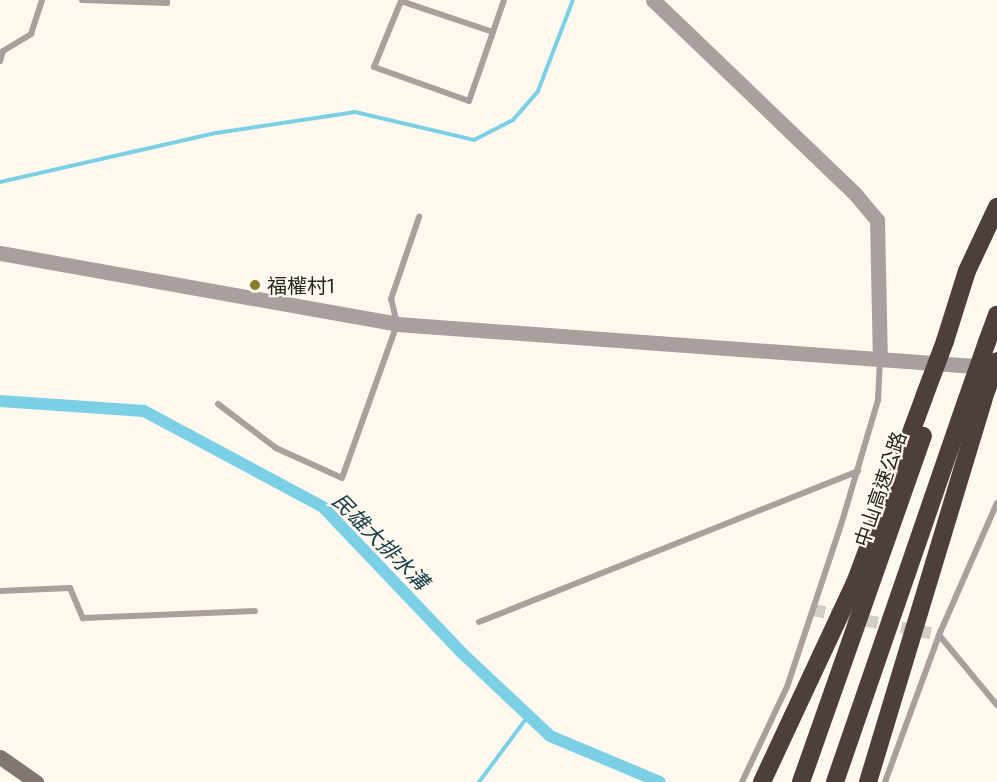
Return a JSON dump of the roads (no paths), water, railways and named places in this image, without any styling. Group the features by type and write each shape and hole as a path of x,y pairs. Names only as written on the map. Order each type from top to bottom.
{"highway":[{"name":"中山高速公路","path":"801,782 930,397 997,208"},
{"path":"868,782 975,399 987,342 997,315"},
{"path":"835,782 975,399 997,361"},
{"path":"762,782 855,583 930,397"}],"main road":[{"path":"0,757 36,782"}],"street":[{"path":"653,0 856,195 877,220 880,359"},
{"path":"0,252 397,324 997,368"}],"lane":[{"path":"0,61 3,51 31,34 42,0"},
{"path":"82,0 167,3 167,0"},
{"path":"493,32 401,1 374,67 469,101 493,32 504,0"},
{"path":"218,404 276,448 342,478 397,324 391,299 419,217"},
{"path":"742,782 787,687 813,610 858,471 878,400 880,359"},
{"path":"478,622 858,471"},
{"path":"885,782 939,635 997,503"},
{"path":"0,591 70,588 83,618 255,610"},
{"path":"939,635 997,705"}],"waterway":[{"path":"0,182 216,133 355,112 474,140 513,120 538,91 573,0"},
{"name":"民雄大排水溝","path":"0,401 144,411 323,507 461,652 550,736 660,782"},
{"path":"479,782 529,715"}],"tunnel":[{"path":"813,610 939,635"}],"place":[{"name":"福權村1","path":"255,285"}]}
